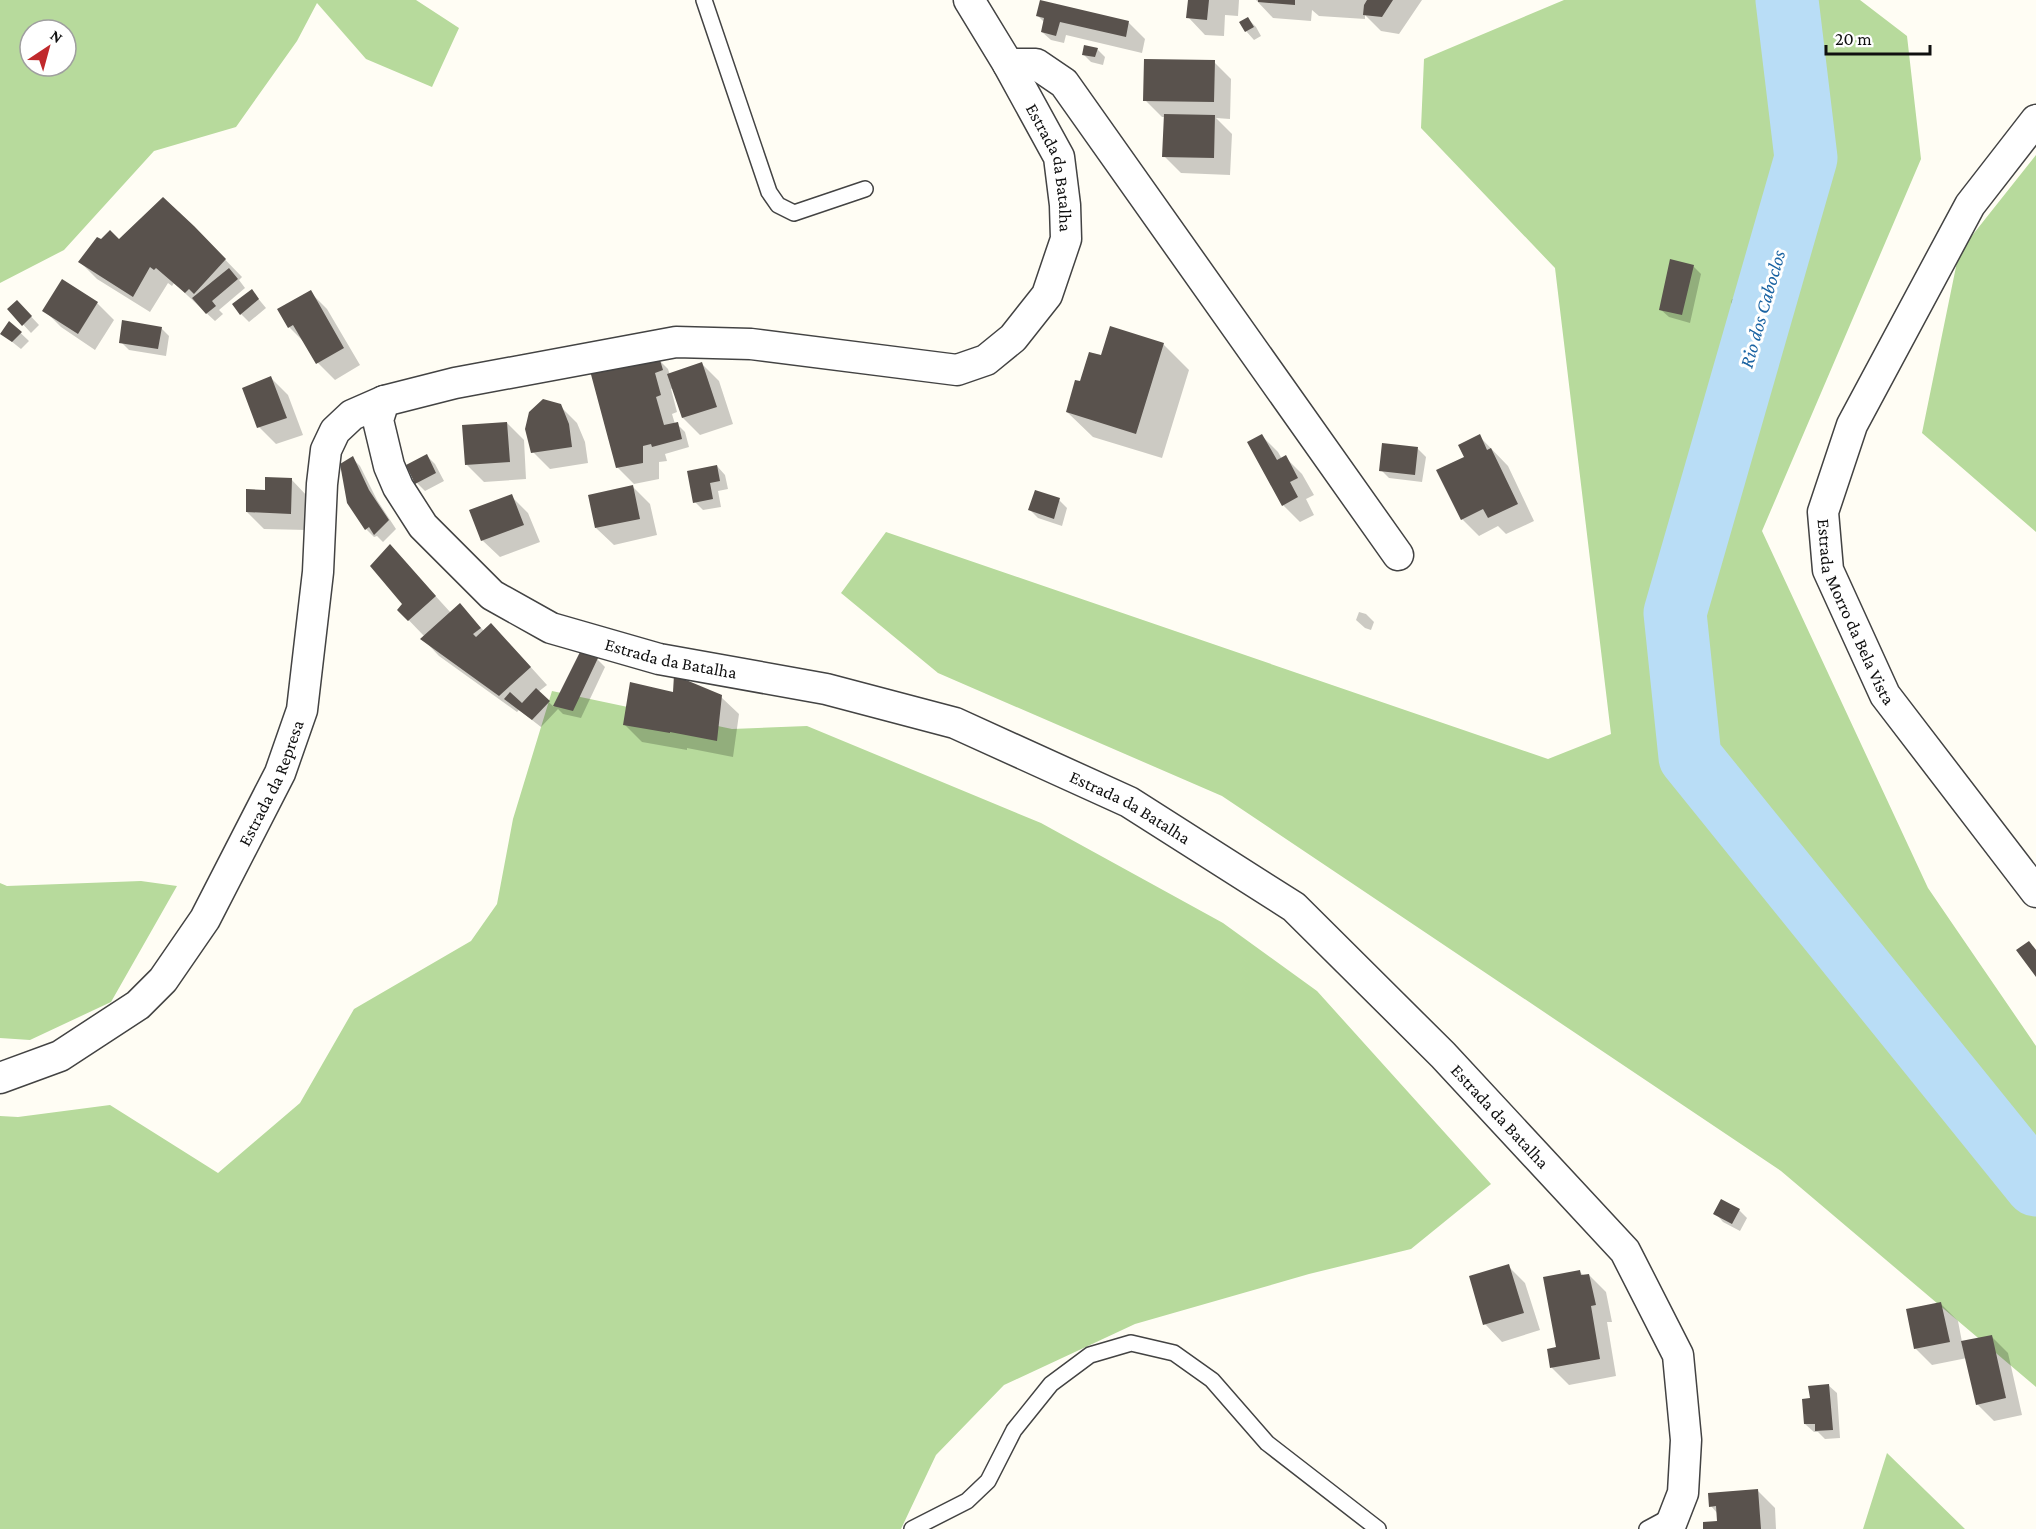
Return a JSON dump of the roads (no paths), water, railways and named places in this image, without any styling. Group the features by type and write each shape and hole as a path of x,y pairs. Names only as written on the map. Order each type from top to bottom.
{"street":[{"name":"Estrada da Batalha","path":"969,0 1008,64 1059,157 1065,205 1066,239 1047,296 1013,338 987,360 957,370 751,344 676,342 455,383 384,401 378,420 389,466 398,487 423,526 492,595 551,628 659,658 826,689 955,723 1129,801 1294,907 1443,1055 1625,1251 1678,1355 1686,1440 1683,1493 1672,1522"},
{"path":"1008,64 1036,64 1065,83 1398,555"},
{"name":"Estrada Morro da Bela Vista","path":"2036,120 1964,215 1852,425 1823,512 1828,570 1885,695 2036,892"},
{"name":"Estrada da Represa","path":"0,1078 60,1056 138,1005 163,980 205,919 280,773 302,710 318,572 326,450 335,431 352,415 384,401"}],"lane":[{"path":"704,0 755,155 769,192 778,205 794,213 865,189"},
{"path":"912,1529 967,1501 988,1481 1014,1430 1050,1384 1090,1355 1131,1343 1174,1353 1212,1380 1267,1443 1378,1529"},
{"path":"1647,1529 1672,1522"}],"waterway":[{"name":"Rio dos Caboclos","path":"1787,0 1806,158 1675,613 1690,757 2036,1185"}]}
